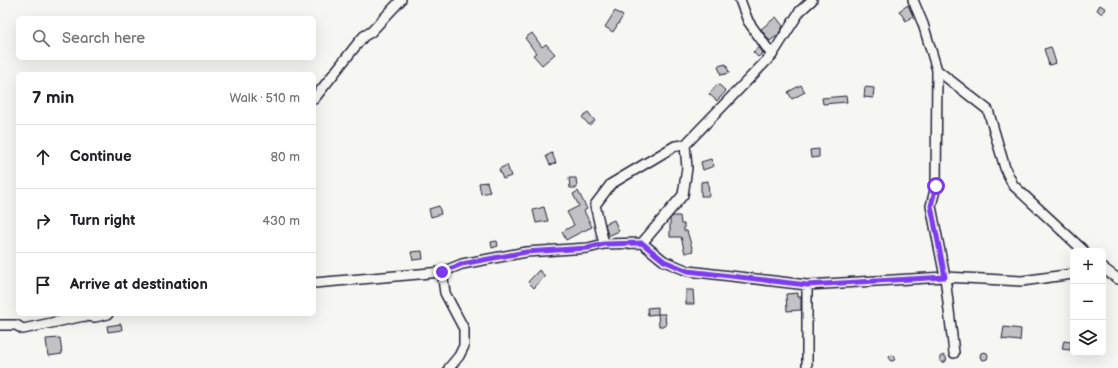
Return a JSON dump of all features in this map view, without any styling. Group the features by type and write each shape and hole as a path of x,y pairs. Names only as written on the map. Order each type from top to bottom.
{"street":[{"path":"316,96 364,36 371,32 401,0"},
{"path":"740,0 748,21 772,55"},
{"path":"604,244 595,205 611,184 675,146 685,145 772,55 800,11 812,0"},
{"path":"913,0 924,24 937,70 936,186 931,206 945,277 954,353"},
{"path":"937,70 988,110 1005,168 1013,185 1081,248"},
{"path":"642,243 682,195 687,168 685,145"},
{"path":"316,283 442,272 462,264 526,252 588,248 604,244 642,243 664,261 688,271 807,285 945,277 1022,281 1070,274"},
{"path":"1106,270 1118,279"},
{"path":"442,272 445,293 464,329 464,346 450,368"},
{"path":"807,285 807,368"},
{"path":"0,325 16,325 24,329 84,316 99,316"}],"building":[{"path":"908,5 913,16 906,21 899,11"},
{"path":"1100,5 1106,9 1102,14 1097,10"},
{"path":"615,11 623,16 613,32 605,27"},
{"path":"776,17 783,26 778,35 770,41 761,29"},
{"path":"532,33 542,47 546,44 555,54 542,65 533,55 536,53 525,38"},
{"path":"759,47 763,53 758,57 753,52"},
{"path":"1051,47 1056,63 1049,65 1044,49"},
{"path":"726,64 729,73 721,75 718,66"},
{"path":"718,84 726,91 717,101 709,94"},
{"path":"801,85 805,92 792,99 788,92"},
{"path":"865,87 874,88 873,98 864,97"},
{"path":"846,96 847,102 823,104 822,98"},
{"path":"588,112 595,121 589,125 582,117"},
{"path":"819,149 819,157 811,158 810,150"},
{"path":"552,153 556,163 550,165 546,156"},
{"path":"711,159 714,166 703,170 701,162"},
{"path":"507,165 511,176 503,179 499,169"},
{"path":"569,178 576,178 577,188 570,188"},
{"path":"708,181 709,196 701,196 701,182"},
{"path":"487,182 490,192 481,194 479,183"},
{"path":"578,191 587,209 584,211 592,227 566,240 562,232 574,225 567,212 579,206 573,194"},
{"path":"439,206 441,214 431,217 429,209"},
{"path":"544,207 548,221 536,223 533,210"},
{"path":"673,216 680,216 681,224 684,224 684,231 687,231 693,251 685,253 681,237 670,237 670,219"},
{"path":"614,220 619,231 608,236 605,224"},
{"path":"497,241 498,246 492,248 491,242"},
{"path":"422,251 423,259 413,260 411,252"},
{"path":"539,270 545,276 534,288 528,282"},
{"path":"686,290 693,290 694,304 686,304"},
{"path":"798,293 798,297 801,297 801,310 787,311 786,294"},
{"path":"658,307 658,314 648,315 647,308"},
{"path":"658,314 665,314 666,326 659,326"},
{"path":"121,324 122,330 108,332 107,326"},
{"path":"1004,327 1021,329 1020,341 1002,339"},
{"path":"60,338 62,354 48,356 46,339"},
{"path":"1064,341 1070,342 1070,350 1062,349"},
{"path":"982,352 986,352 988,356 986,360 982,360 980,358 980,354"},
{"path":"892,355 895,358 892,361 889,358"},
{"path":"943,356 946,359 943,362 940,359"}],"route":[{"path":"442,272 462,264 526,252 588,248 604,244 642,243 664,261 688,271 807,285 945,277 931,206 936,186"}]}
